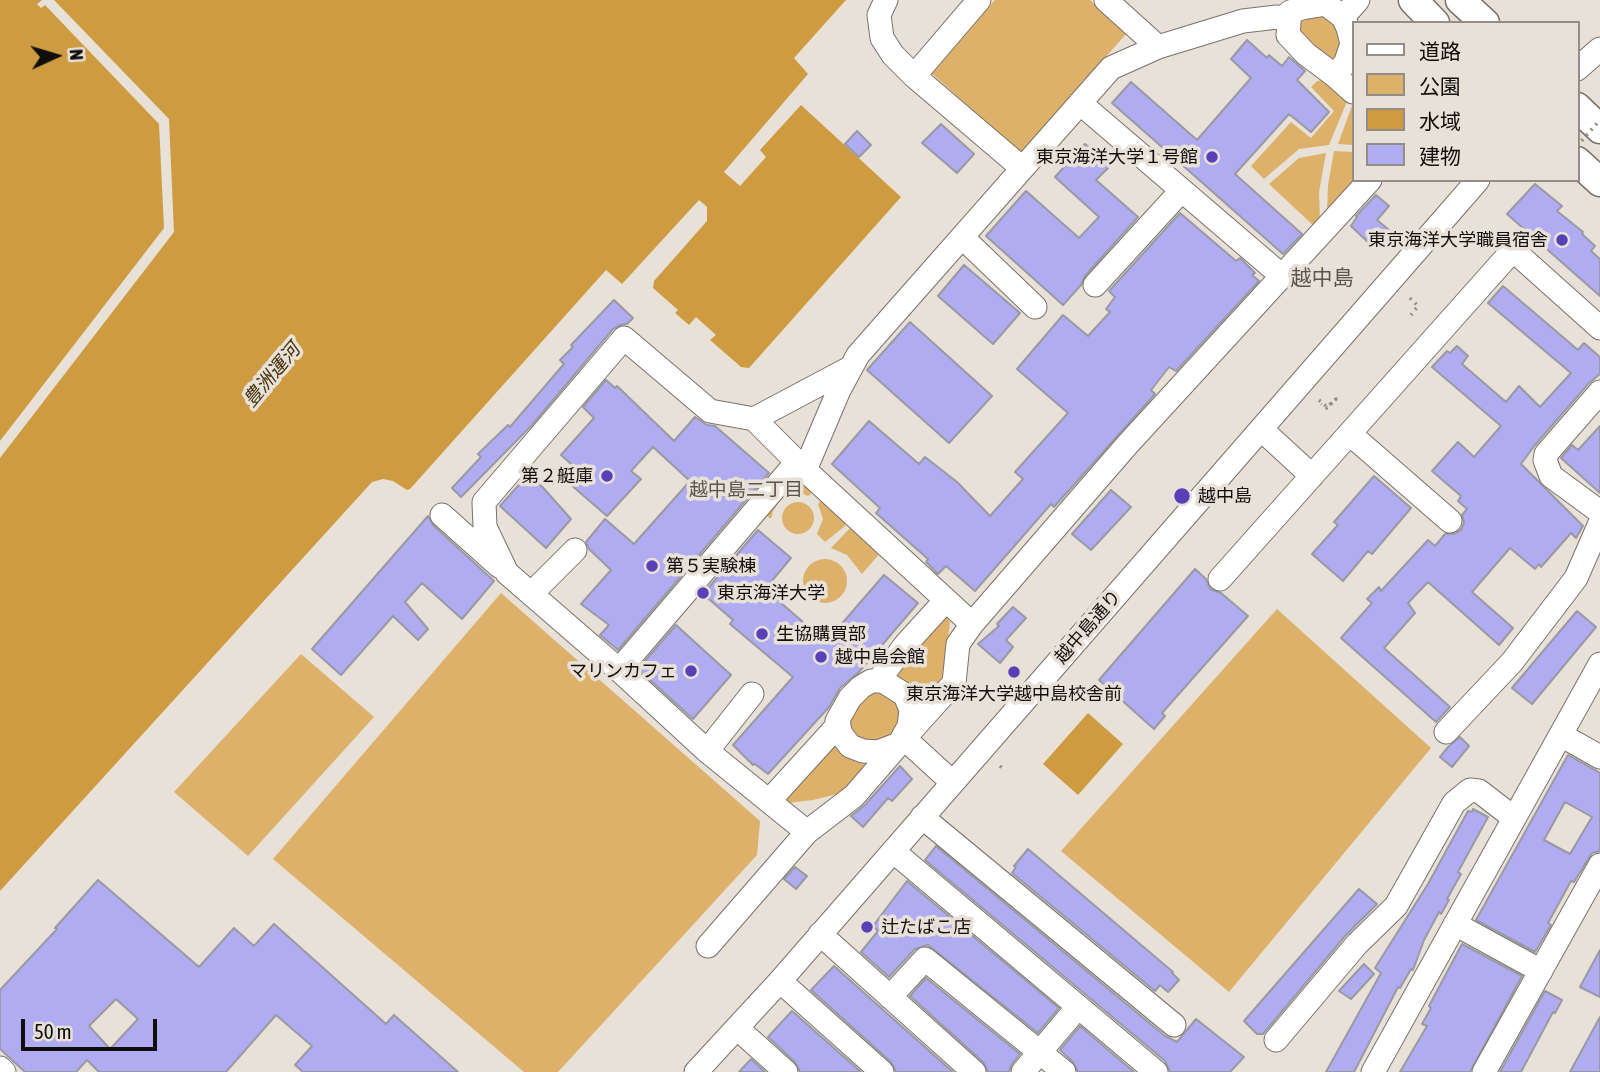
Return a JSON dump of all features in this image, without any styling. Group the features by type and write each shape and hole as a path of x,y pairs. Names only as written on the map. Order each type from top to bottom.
{"main road":[{"path":"1413,0 1434,21"},
{"path":"1460,0 1483,21"},
{"path":"1579,109 1600,129"},
{"path":"1579,163 1600,182"}],"street":[{"path":"886,0 878,15 882,38 893,55 1022,168"},
{"path":"914,76 979,0"},
{"path":"1106,0 1158,47"},
{"path":"1334,75 1345,64 1352,44 1349,28 1350,8 1326,5 1290,12 1288,35 1306,54 1352,91"},
{"path":"619,670 801,466 858,355 1111,68 1158,47 1243,21 1277,17 1289,20"},
{"path":"1579,67 1600,49"},
{"path":"1080,103 1282,276"},
{"path":"708,946 807,832 854,796 954,683 958,644 972,624 1127,445 1368,182"},
{"name":"越中島通り","path":"696,1072 780,981 1261,429 1467,184"},
{"path":"1095,285 1181,191"},
{"path":"962,237 1035,307"},
{"path":"1220,579 1513,250 1600,328"},
{"path":"507,573 485,527 484,502 624,338 710,411 754,419 972,624"},
{"path":"754,419 850,368"},
{"path":"1600,391 1546,454 1545,460 1551,476 1600,512"},
{"path":"1261,429 1312,476"},
{"path":"1350,434 1450,521"},
{"path":"442,515 707,751 807,832"},
{"path":"1446,732 1512,663 1576,578 1600,523"},
{"path":"531,594 575,550"},
{"path":"878,681 906,644 946,600"},
{"path":"1373,1072 1600,664"},
{"path":"871,681 883,681 905,695 911,710 909,726 902,741 878,752 863,751 850,746 841,734 839,724 837,720 844,706 871,681"},
{"path":"707,751 752,694"},
{"path":"769,802 839,724"},
{"path":"1561,735 1600,757"},
{"path":"902,741 953,782"},
{"path":"1276,1040 1357,944 1396,906 1454,803 1470,790 1479,791 1514,817"},
{"path":"922,817 1174,1025"},
{"path":"893,851 1156,1072"},
{"path":"1484,1072 1541,971 1592,899 1600,865"},
{"path":"1455,924 1541,971"},
{"path":"820,934 974,1072"},
{"path":"890,997 925,959 1064,1072"},
{"path":"780,981 882,1072"},
{"path":"1023,1072 1079,1007"},
{"path":"737,1028 786,1072"},
{"path":"0,1068 4,1072"}],"path":[{"path":"1579,144 1600,120"},
{"path":"1410,298 1419,306 1411,315"},
{"path":"1000,766 1005,771"}],"green space":[{"path":"995,0 1090,0 1127,33 1021,153 930,72"},
{"path":"1322,15 1343,33 1342,55 1332,59 1319,56 1296,27 1301,18"},
{"path":"1328,79 1348,99 1329,145 1299,149 1264,179 1251,166 1291,122 1311,138 1334,111 1311,87 1317,81"},
{"path":"1352,106 1352,145 1338,144"},
{"path":"1334,151 1352,152 1352,182 1355,182 1327,212"},
{"path":"1326,153 1319,192 1320,223 1315,227 1269,184 1299,158"},
{"path":"794,475 813,492 808,496 797,492 781,499 771,519 762,512"},
{"path":"822,499 846,522 845,526 825,542 817,534 823,519 818,504"},
{"path":"798,502 809,507 814,518 809,529 798,534 787,529 782,518 787,507"},
{"path":"852,526 881,552 862,574 847,555 831,548"},
{"path":"825,559 841,565 847,581 841,597 825,603 809,597 803,581 809,565"},
{"path":"501,593 760,821 757,855 558,1072 524,1072 273,859"},
{"path":"1277,609 1431,748 1229,992 1061,851"},
{"path":"943,612 950,622 942,682 917,712 886,677"},
{"path":"301,654 374,717 248,856 174,792"},
{"path":"874,689 903,707 896,733 879,746 849,736 849,712"},
{"path":"834,734 847,755 856,762 867,765 845,792 813,800 788,803 784,801"}],"water":[{"name":"豊洲運河","path":"0,0 846,0 794,58 808,74 724,172 740,186 766,157 760,150 801,105 901,197 749,368 741,367 710,340 716,335 696,317 689,325 675,313 678,310 653,288 654,281 707,221 707,207 699,200 622,284 606,270 410,489 383,479 372,482 0,891"},
{"path":"1088,713 1123,744 1078,795 1043,764"}],"pier":[{"path":"42,0 54,0 169,119 174,232 0,458 0,441 164,228 159,124 45,5 41,8 37,4"}],"building":[{"name":"東京海洋大学１号館","path":"1247,40 1267,58 1269,55 1282,66 1289,57 1305,71 1297,80 1329,112 1311,132 1289,114 1235,174 1302,234 1283,254 1112,103 1131,82 1197,140 1251,78 1231,59"},
{"path":"941,124 974,154 957,173 922,143"},
{"path":"857,131 871,145 859,157 845,144"},
{"path":"1085,144 1110,166 1096,180 1138,217 1063,305 986,236 1026,191 1079,238 1099,217 1055,177"},
{"name":"東京海洋大学職員宿舎","path":"1535,184 1562,206 1557,211 1583,232 1595,246 1591,251 1600,259 1600,296 1507,214"},
{"path":"1376,195 1389,206 1377,220 1389,230 1374,248 1351,226 1356,216"},
{"path":"1180,213 1236,261 1240,258 1259,281 1176,371 1169,367 1151,390 1155,394 1054,507 1051,504 975,591 946,566 938,574 926,562 928,559 876,513 880,508 832,464 869,421 919,464 925,457 957,482 990,516 1023,479 1015,472 1068,413 1017,369 1063,315 1088,336 1110,312 1106,309 1115,297 1109,291"},
{"path":"964,265 1020,313 993,344 938,296"},
{"path":"1503,286 1578,350 1584,343 1600,357 1600,374 1589,383 1521,464 1583,526 1576,538 1571,533 1541,567 1539,564 1535,569 1510,548 1472,592 1513,628 1499,645 1428,582 1408,603 1415,613 1384,648 1450,707 1436,722 1341,638 1372,603 1367,599 1379,587 1381,591 1428,540 1435,546 1445,534 1454,534 1461,530 1464,523 1462,515 1467,509 1458,501 1461,496 1432,471 1458,442 1474,457 1501,426 1432,367 1447,351 1450,353 1457,346 1468,356 1462,364 1506,402 1519,386 1540,407 1571,373 1488,303"},
{"path":"614,300 633,318 627,324 613,329 532,425 461,497 452,488 481,457 478,454 508,425 510,427 564,364 560,360 573,347 571,345"},
{"path":"910,322 992,396 949,443 867,370"},
{"path":"606,380 615,388 617,386 674,441 695,417 707,425 715,426 769,473 618,650 600,635 609,625 581,604 611,570 589,549 586,542 605,519 634,544 690,481 653,447 631,471 641,479 607,516 570,484 580,472 561,455 594,418 583,407"},
{"path":"1600,426 1600,493 1561,458 1572,445 1578,450"},
{"path":"1374,476 1411,508 1372,554 1368,551 1343,581 1312,554 1338,525 1334,522"},
{"path":"526,477 534,485 538,482 571,519 546,548 500,506"},
{"path":"1111,490 1131,507 1091,550 1072,534"},
{"path":"428,516 433,525 494,581 462,619 422,583 405,602 428,629 418,640 393,616 341,675 312,649"},
{"name":"越中島会館","path":"758,530 791,558 765,589 826,642 884,575 918,603 859,672 840,688 829,707 768,774 753,765 733,745 793,677 730,624 733,620 703,594"},
{"path":"1195,569 1206,579 1210,589 1221,593 1248,616 1162,713 1165,716 1154,729 1099,680"},
{"path":"1013,607 1026,618 1006,640 1013,647 1000,663 978,644 999,626 997,624"},
{"path":"1577,611 1596,627 1532,704 1512,688"},
{"path":"676,625 731,675 693,719 638,669"},
{"path":"1460,737 1469,746 1452,767 1440,757"},
{"path":"1568,755 1600,773 1600,851 1592,853 1574,882 1571,881 1535,952 1476,920","holes":["1565,802 1592,817 1570,854 1544,840"]},
{"path":"900,766 912,779 892,801 888,798 863,827 851,816 865,805"},
{"path":"1473,809 1488,817 1458,872 1461,874 1447,899 1449,900 1441,914 1439,912 1424,940 1413,970 1411,969 1400,988 1398,987 1354,1072 1326,1072 1381,973 1375,968 1428,884 1468,811 1472,812"},
{"path":"936,846 1165,1036 1177,1042 1196,1019 1244,1057 1230,1072 1170,1072 1165,1061 925,860"},
{"path":"1028,849 1173,972 1179,980 1168,992 1160,985 1155,991 1012,873 1016,867 1014,866"},
{"path":"795,867 807,876 796,889 784,879"},
{"path":"98,880 199,967 234,928 254,946 274,924 386,1024 394,1015 458,1072 303,1072 295,1065 312,1046 276,1015 226,1072 99,1072 87,1060 76,1072 25,1072 0,1049 0,990 57,929 55,928","holes":["116,999 138,1019 110,1049 89,1026"]},
{"path":"907,881 1059,1008 1038,1033 928,945 915,949 889,977 861,952 878,931 873,926"},
{"path":"1359,889 1377,904 1346,935 1263,1034 1257,1034 1244,1021"},
{"path":"1462,944 1522,976 1470,1072 1400,1072 1427,1026 1422,1024 1431,1008 1429,1006"},
{"path":"1600,950 1600,997 1580,987"},
{"path":"1364,964 1374,974 1351,999 1339,991"},
{"path":"834,966 953,1072 896,1072 891,1062 811,990"},
{"path":"926,978 1020,1054 1009,1072 988,1072 983,1062 910,996"},
{"path":"1545,991 1562,1000 1555,1013 1553,1012 1521,1072 1500,1072"},
{"path":"792,1011 861,1072 800,1072 795,1062 768,1037"},
{"path":"1600,1017 1600,1072 1570,1072"},
{"path":"1080,1026 1134,1072 1078,1072 1073,1062 1060,1050"},
{"path":"751,1059 765,1072 739,1072"}],"place":[{"name":"東京海洋大学１号館","path":"1212,157"},
{"name":"東京海洋大学職員宿舎","path":"1562,240"},
{"name":"第２艇庫","path":"607,476"},
{"name":"越中島","path":"1182,496"},
{"name":"第５実験棟","path":"652,566"},
{"name":"東京海洋大学","path":"703,593"},
{"name":"生協購買部","path":"762,634"},
{"name":"越中島会館","path":"821,657"},
{"name":"マリンカフェ","path":"691,671"},
{"name":"東京海洋大学越中島校舎前","path":"1014,672"},
{"name":"辻たばこ店","path":"867,927"}],"district":[{"name":"越中島","path":"1322,278"},
{"name":"越中島二丁目","path":"746,490"}]}
